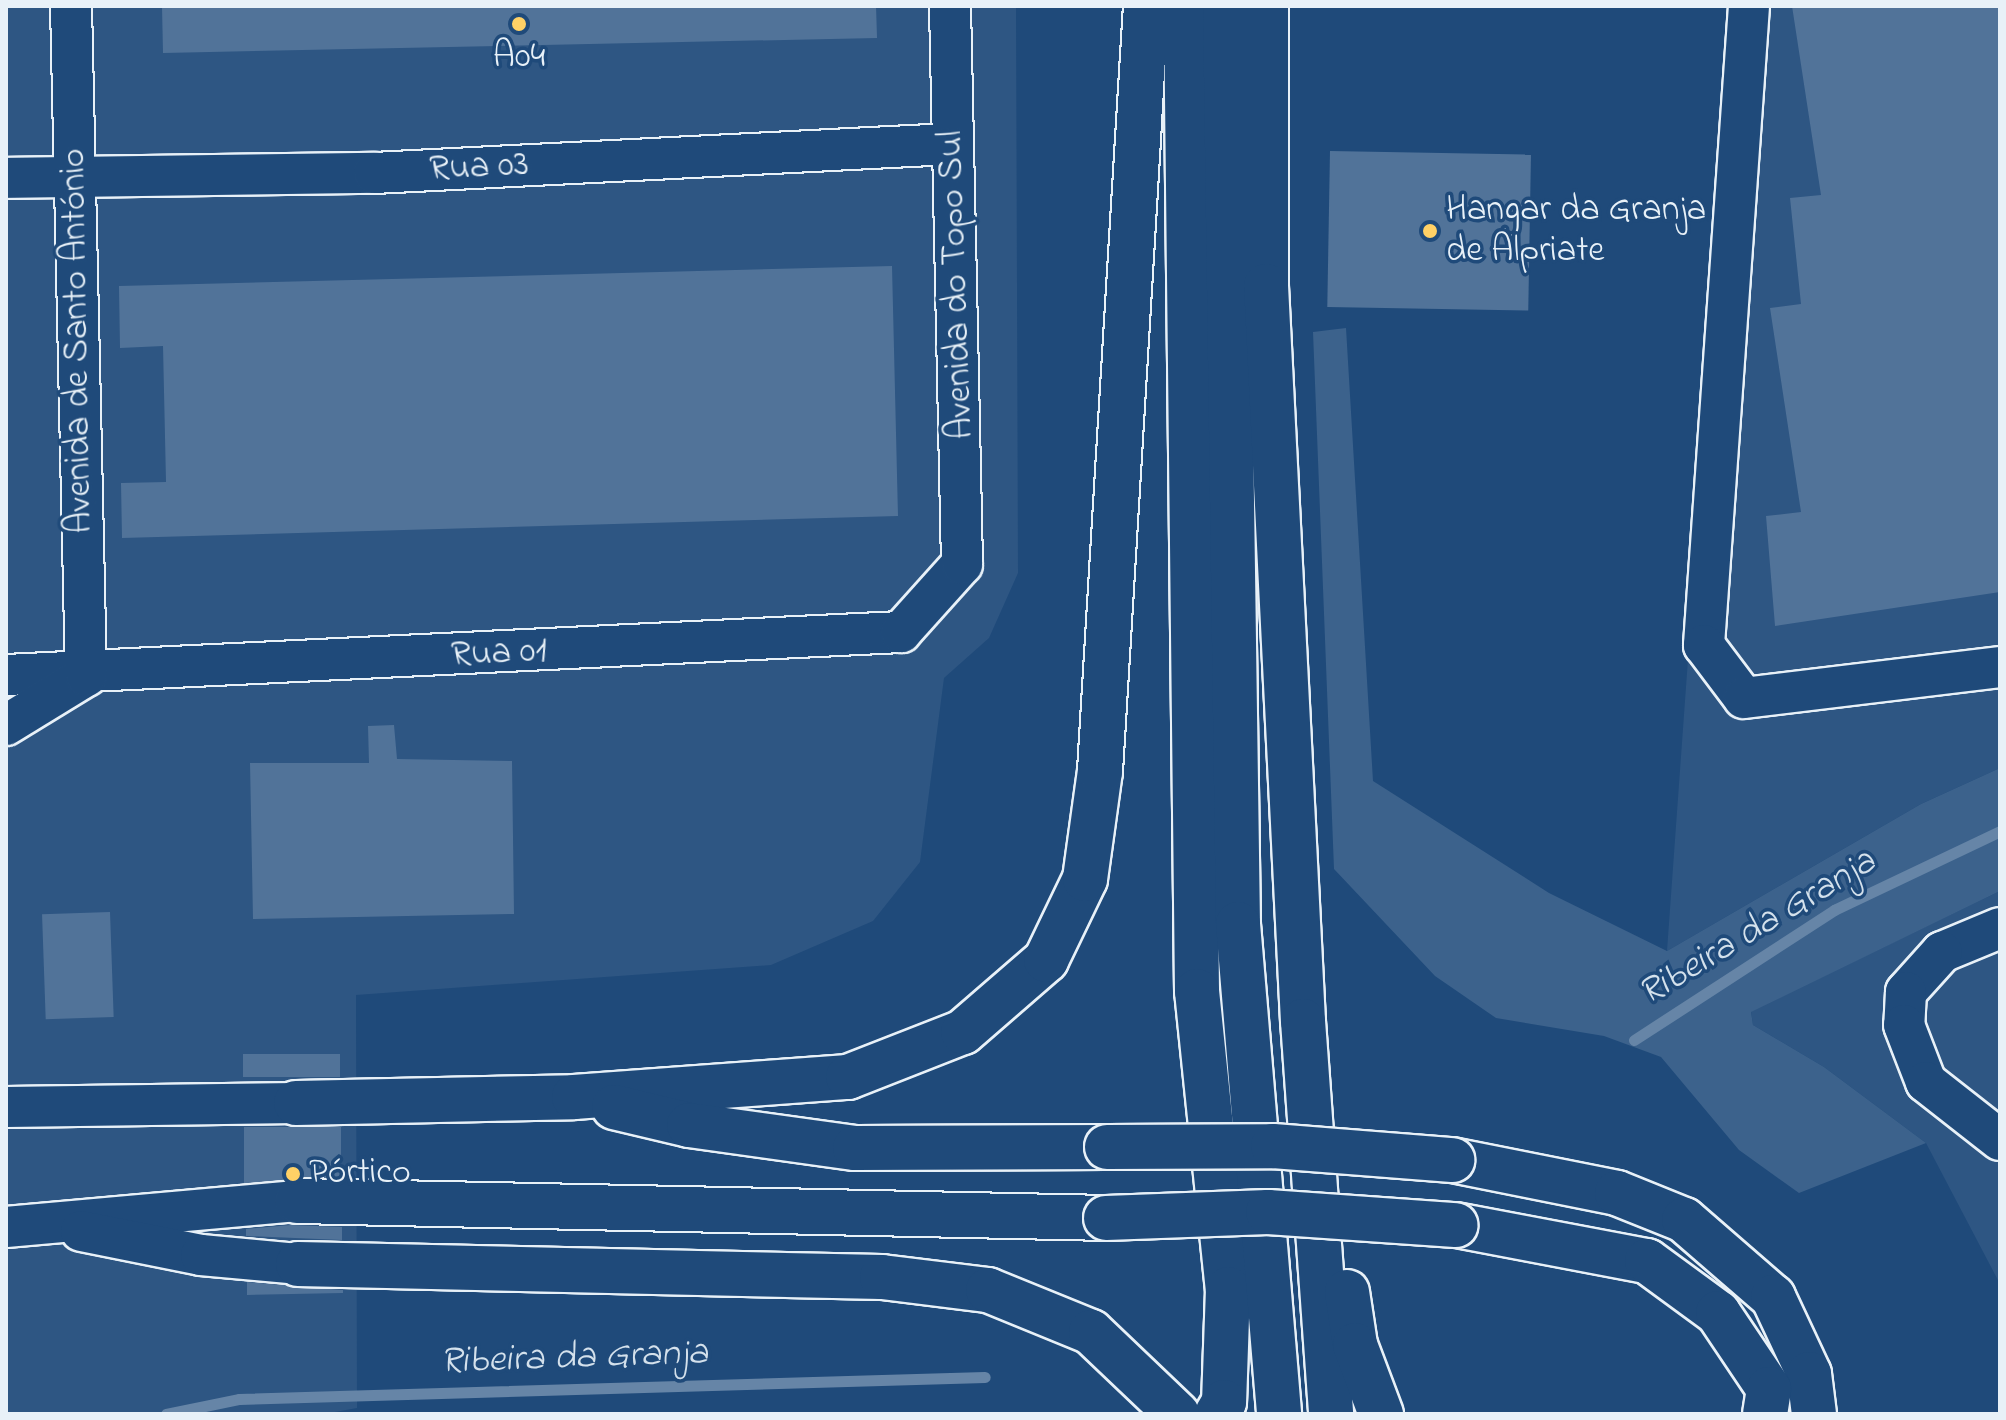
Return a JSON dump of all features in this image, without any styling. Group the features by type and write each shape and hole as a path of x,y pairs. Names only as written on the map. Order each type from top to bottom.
{"highway":[{"path":"296,1103 574,1097 848,1077 963,1032 1046,960 1085,879 1100,771 1146,6"},
{"path":"1186,6 1197,991 1228,1289 1224,1402 1217,1414"},
{"path":"1225,6 1238,924 1279,1414"},
{"path":"1266,6 1266,286 1303,1021 1331,1414"},
{"path":"1303,1021 1355,1345 1381,1414"},
{"path":"574,1097 689,1125 855,1148 1273,1146 1452,1160 1617,1193 1684,1220 1773,1297 1809,1374 1814,1414"},
{"path":"297,1201 1106,1218 1268,1212 1456,1225 1647,1261 1718,1313 1769,1389 1765,1414"},
{"path":"298,1264 882,1277 988,1290 1091,1332 1177,1414"}],"street":[{"name":"Avenida de Santo António","path":"71,6 86,676"},
{"name":"Avenida do Topo Sul","path":"950,6 962,564"},
{"path":"1749,6 1704,645 1744,698 2000,667"},
{"name":"Rua 03","path":"6,178 374,173 951,144"},
{"name":"Rua 01","path":"6,675 86,676 901,632 962,564"},
{"path":"6,725 86,676"},
{"path":"2000,928 1942,952 1906,992 1904,1025 1926,1082 2000,1140"},
{"path":"6,1107 296,1103"},
{"path":"20,1224 297,1201"},
{"path":"20,1224 201,1255 298,1264"}],"shaded area":[{"path":"6,6 1016,6 1018,573 989,638 944,678 920,862 873,921 771,965 356,995 357,1408 324,1414 6,1414"},
{"path":"1735,6 2000,6 2000,768 1921,804 1667,951"},
{"path":"1346,328 1373,781 1549,893 1667,951 1921,804 2000,768 2000,891 1751,1012 1753,1025 1824,1067 1926,1143 1799,1193 1739,1150 1661,1057 1604,1036 1496,1018 1435,976 1334,869 1313,332"},
{"path":"2000,891 2000,1284 1926,1143 1824,1067 1753,1025 1751,1011"}],"building":[{"name":"A04","path":"162,6 876,6 877,38 163,53"},
{"path":"1792,6 2000,6 2000,592 1775,626 1766,516 1801,512 1770,308 1801,304 1790,198 1821,195"},
{"name":"Hangar da Granja de Alpriate","path":"1330,151 1531,155 1528,310 1327,307"},
{"path":"892,266 898,516 122,538 121,483 166,482 163,346 120,348 119,286"},
{"path":"394,725 397,759 512,761 514,914 253,919 250,763 369,763 368,726"},
{"path":"110,912 114,1017 46,1019 42,914"},
{"path":"243,1054 340,1054 340,1077 243,1077"},
{"path":"244,1127 341,1127 341,1183 244,1183"},
{"path":"291,1225 342,1227 342,1240 246,1236 246,1229"},
{"path":"247,1282 343,1290 343,1293 247,1295"}],"waterway":[{"name":"Ribeira da Granja","path":"1634,1040 1834,910 2000,831"},
{"name":"Ribeira da Granja","path":"166,1414 239,1399 985,1377"}],"place":[{"name":"A04","path":"519,24"},
{"name":"Hangar da Granja de Alpriate","path":"1430,231"},
{"name":"Pórtico","path":"293,1174"}]}
